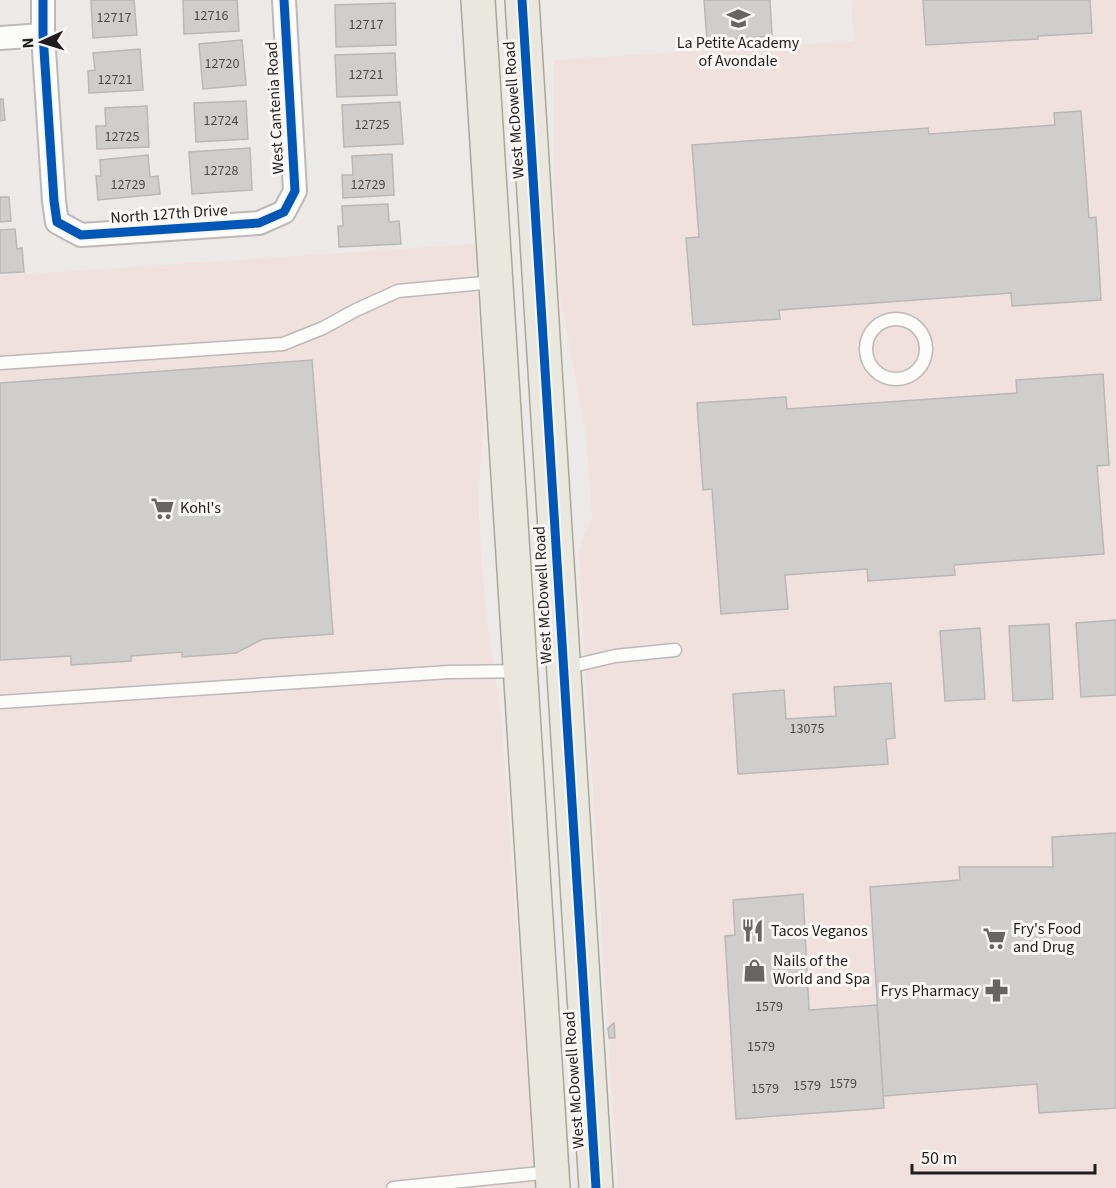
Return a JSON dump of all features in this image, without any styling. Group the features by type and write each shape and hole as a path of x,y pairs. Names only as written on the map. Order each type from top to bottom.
{"main road":[{"name":"West McDowell Road","path":"478,0 553,1180"},
{"name":"West McDowell Road","path":"522,0 595,1178"},
{"path":"521,671 563,669"},
{"path":"553,1180 595,1178"}],"street":[{"path":"0,38 43,35 43,0"},
{"name":"West Cantenia Road","path":"284,0 295,191 284,212"},
{"name":"North 127th Drive","path":"43,35 57,222 81,235 259,223 284,212"}],"lane":[{"path":"0,363 283,344 323,328 398,291 495,282"},
{"path":"900,320 910,322 923,336 926,355 916,372 907,377 887,378 871,366 867,356 869,337 882,323 900,320"},
{"path":"563,669 615,656 675,650"},
{"path":"0,702 449,672 521,671"},
{"path":"393,1188 553,1180"}],"shaded area":[{"path":"852,0 1116,0 1116,1188 618,1188 579,552 592,517 586,435 560,294 554,178 554,60 854,41"},
{"path":"474,244 484,416 478,501 485,608 501,716 535,1188 0,1188 0,276"}],"building":[{"path":"91,0 134,0 137,35 93,38"},
{"path":"183,0 237,0 239,31 184,34"},
{"name":"La Petite Academy of Avondale","path":"704,0 770,0 772,36 707,41"},
{"path":"923,0 1090,0 1092,33 1038,36 1038,39 926,45"},
{"path":"395,3 396,45 336,47 335,5"},
{"path":"242,40 246,85 203,89 199,44"},
{"path":"140,49 143,90 89,93 88,71 95,70 93,53"},
{"path":"395,53 397,95 337,97 335,55"},
{"path":"0,99 3,99 5,120 0,121"},
{"path":"246,101 248,139 196,142 194,103"},
{"path":"400,102 403,144 344,147 342,105"},
{"path":"147,106 149,147 97,149 96,126 106,126 105,108"},
{"path":"1081,111 1089,218 1096,217 1101,300 1012,306 1011,293 779,310 780,319 693,325 686,238 699,237 692,145 928,128 929,134 1055,125 1054,113"},
{"path":"250,148 252,190 192,194 189,152"},
{"path":"392,154 394,195 343,198 342,175 353,175 352,156"},
{"path":"148,155 150,177 158,176 160,194 98,200 96,176 101,176 100,160"},
{"path":"0,197 9,197 11,221 0,222"},
{"path":"388,204 389,222 399,221 401,244 339,247 338,226 343,226 342,206"},
{"path":"15,229 17,249 22,248 24,272 0,273 0,230"},
{"name":"Kohl's","path":"312,360 333,634 263,639 236,653 182,657 182,652 131,656 131,661 71,665 71,656 0,660 0,383"},
{"path":"1103,374 1109,465 1097,466 1104,554 954,565 955,575 868,581 867,569 785,575 788,609 721,614 712,489 703,490 697,403 786,397 787,409 1017,393 1016,380"},
{"path":"1116,620 1116,695 1081,697 1076,623"},
{"path":"1049,624 1053,699 1013,701 1009,626"},
{"path":"980,628 985,699 945,701 940,631"},
{"path":"891,683 895,738 886,739 888,764 738,774 733,694 784,690 786,719 836,716 834,687"},
{"name":"Fry's Food and Drug","path":"1116,833 1116,1108 1039,1113 1037,1084 883,1096 870,887 960,880 959,867 1053,867 1052,837"},
{"path":"803,894 809,1010 877,1005 884,1108 736,1119 725,936 735,935 733,900"},
{"path":"614,1023 615,1038 609,1038 608,1028"}],"cycle path":[{"path":"43,0 43,35 57,222 81,235 259,223 284,212 295,191 284,0"},
{"path":"522,0 596,1188"}],"place":[{"name":"La Petite Academy of Avondale","path":"738,18"},
{"name":"Kohl's","path":"162,508"},
{"name":"Tacos Veganos","path":"753,931"},
{"name":"Fry's Food and Drug","path":"995,938"},
{"name":"Nails of the World and Spa","path":"755,970"},
{"name":"Frys Pharmacy","path":"997,991"}]}
